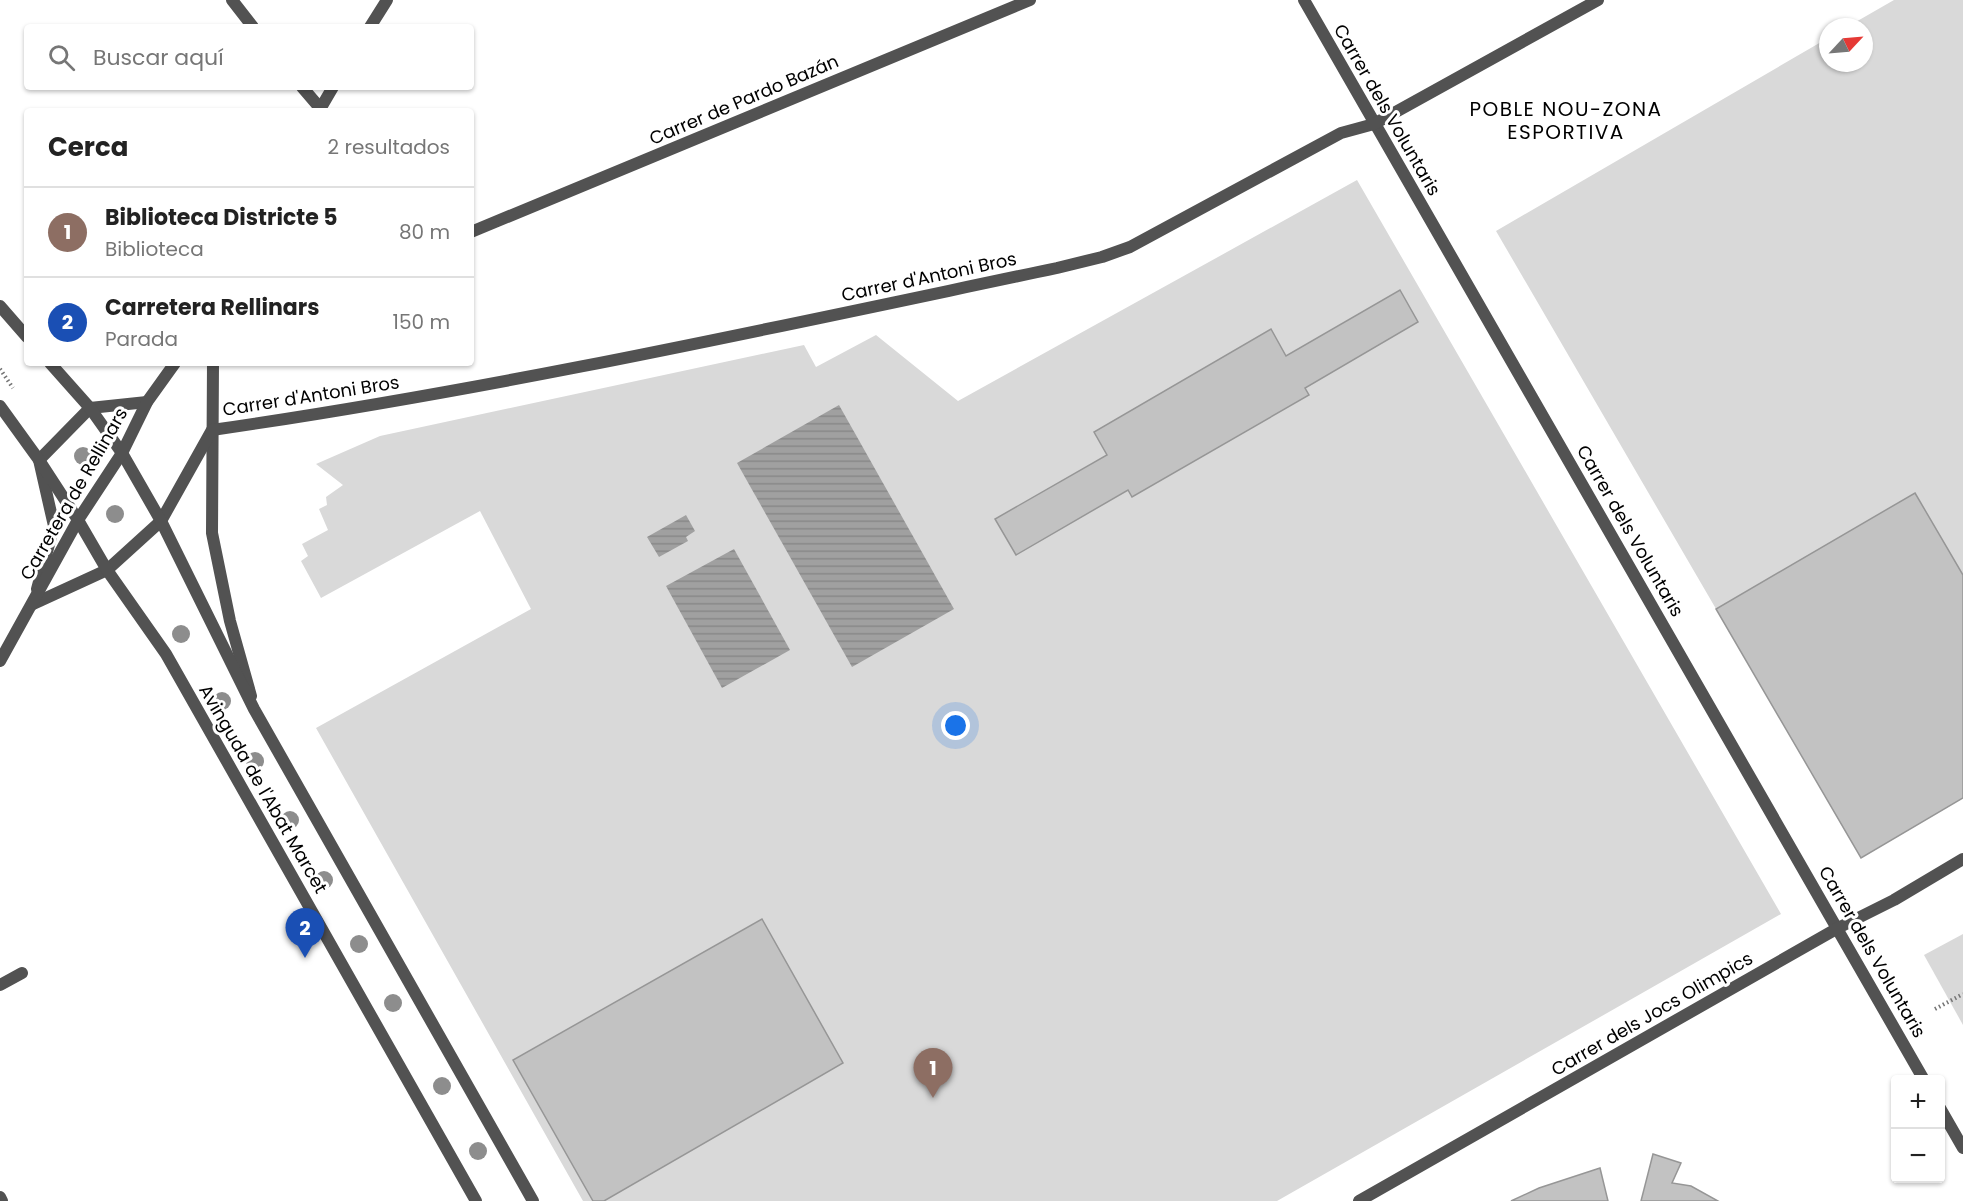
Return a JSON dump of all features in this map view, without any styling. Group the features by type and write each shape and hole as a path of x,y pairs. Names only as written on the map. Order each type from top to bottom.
{"street":[{"path":"232,0 251,24"},
{"path":"372,24 387,0"},
{"name":"Carrer de Pardo Bazán","path":"474,231 1030,0"},
{"name":"Carrer dels Voluntaris","path":"1304,0 1921,1075"},
{"name":"Carrer d'Antoni Bros","path":"212,430 399,400 636,356 1102,257 1130,247 1341,133 1374,124 1598,0"},
{"path":"304,90 319,108"},
{"path":"321,108 331,90"},
{"path":"0,306 24,334"},
{"name":"Avinguda de l'Abat Marcet","path":"53,366 90,408 122,453 161,521 255,709 533,1201"},
{"name":"Carretera de Rellinars","path":"0,661 78,520 122,453 147,402 173,366"},
{"name":"Avinguda de l'Abat Marcet","path":"214,366 212,533 230,621 255,709"},
{"name":"Carretera de Rellinars","path":"33,604 54,526 39,459 90,408 147,402"},
{"name":"Avinguda de l'Abat Marcet","path":"0,406 39,459 107,570 166,654 476,1201"},
{"name":"Carretera de Rellinars","path":"33,604 107,570 161,521 212,430"},
{"name":"Carrer dels Jocs Olimpics","path":"1359,1201 1963,859"},
{"path":"0,985 22,973"},
{"path":"1945,1115 1963,1148"}],"path":[{"path":"1935,1009 1963,994"}],"shaded area":[{"path":"1894,0 1963,0 1963,798 1861,858 1496,231 1819,43 1819,72 1873,72 1873,18 1863,18"},
{"path":"1357,180 1781,914 1277,1201 583,1201 316,728 531,609 480,511 321,598 301,561 308,556 302,544 328,530 319,509 327,505 326,497 343,485 316,464 380,436 804,345 816,367 876,335 958,401"},
{"path":"839,405 954,609 852,667 737,463"},
{"path":"686,515 695,531 686,537 688,541 659,557 647,537"},
{"path":"734,549 790,650 722,688 666,586"},
{"path":"1963,934 1963,1025 1924,955"}],"building":[{"path":"1400,290 1418,322 1305,388 1309,395 1132,497 1128,490 1016,555 995,519 1107,455 1094,432 1271,329 1286,356"},
{"path":"1915,493 1963,575 1963,798 1861,858 1716,609"},
{"path":"762,919 843,1063 604,1201 593,1201 513,1060"},
{"path":"1653,1154 1681,1163 1672,1183 1691,1186 1718,1201 1641,1201"},
{"path":"1600,1168 1608,1201 1511,1201 1539,1188"}],"place":[{"name":"Carretera Rellinars","path":"305,958"},
{"name":"Biblioteca Districte 5","path":"933,1098"}],"district":[{"name":"POBLE NOU-ZONA ESPORTIVA","path":"1566,120"}]}
